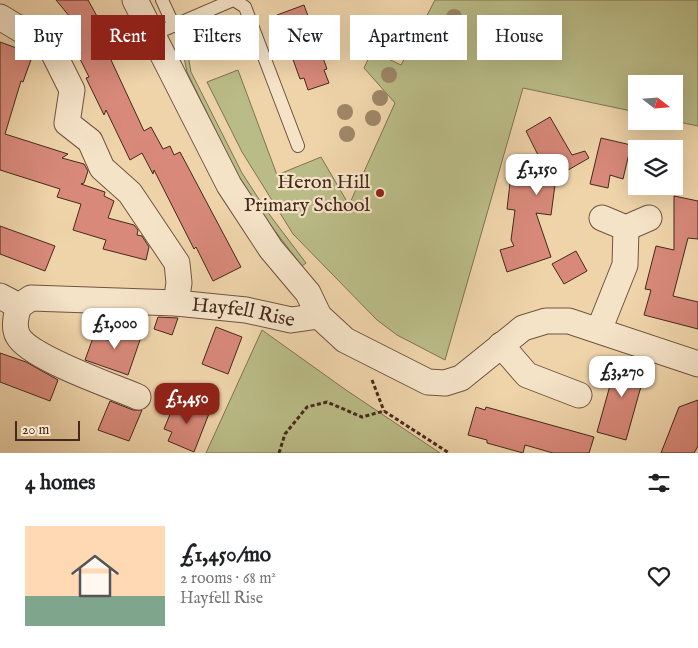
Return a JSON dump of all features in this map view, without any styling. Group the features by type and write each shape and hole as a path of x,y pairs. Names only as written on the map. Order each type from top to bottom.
{"street":[{"path":"135,0 149,15"},
{"path":"0,17 51,48 72,90 67,123 90,141 102,168 130,193 177,263 179,283 176,303"},
{"path":"165,36 229,185 271,249 308,293 319,316 345,340 428,382 445,383 461,378 523,328 546,321 569,322 599,330 698,364"},
{"path":"602,218 626,228 649,218"},
{"path":"599,330 625,265 626,228"},
{"name":"Hayfell Rise","path":"138,397 66,367 26,346 17,334 10,301 31,298 176,303 246,310 291,320 319,316"},
{"path":"500,345 527,375 579,395"}],"lane":[{"path":"162,0 162,15"},
{"path":"165,30 233,0 245,7 298,146"}],"path":[{"path":"370,377 384,411 449,453"},
{"path":"279,453 285,434 307,407 327,402 362,417 384,411"}],"green space":[{"path":"435,0 698,0 698,126 683,123 683,75 628,75 628,110 523,88 445,360 397,335 377,320 293,234 242,152 207,82 238,70 277,175 321,157 349,205 395,103 364,68 368,60 391,60 401,65 404,60 467,60 467,15 427,15"},
{"path":"184,60 189,60 191,72 242,173 266,210 306,263 302,266 261,213 238,176 187,72"},
{"path":"262,330 346,390 440,453 206,453"}],"building":[{"path":"56,0 88,0 96,15 91,15 91,60 111,60 144,131 151,127 163,149 170,146 174,155 180,152 241,267 213,281 196,247 194,249 154,170 153,174 142,153 130,160 106,110 104,115 86,78 89,77 80,60 81,15 68,15"},
{"path":"304,5 308,15 277,15"},
{"path":"0,42 15,47 15,60 31,60 23,82 21,81 5,134 68,154 62,158 84,164 88,171 84,183 81,184 105,192 104,196 114,201 108,218 134,225 138,230 137,235 142,236 149,247 146,260 103,249 106,240 73,230 81,204 57,197 60,189 0,170"},
{"path":"293,60 324,60 327,69 324,70 329,83 308,90 304,78 300,79"},
{"path":"550,117 572,155 585,151 589,158 556,177 551,215 536,213 551,257 507,272 500,250 514,246 511,240 515,210 507,209 510,183 527,185 523,172 543,165 526,131"},
{"path":"601,138 628,144 628,158 623,179 610,175 608,188 590,184"},
{"path":"674,196 698,201 698,239 688,238 673,296 698,302 698,329 644,315 651,290 645,289 656,246 674,250"},
{"path":"0,226 55,246 45,271 0,254"},
{"path":"576,251 587,271 564,284 552,264"},
{"path":"158,317 178,318 172,335 154,329"},
{"path":"116,325 142,334 128,375 85,360 94,335 110,341"},
{"path":"216,327 242,337 228,374 202,364"},
{"path":"0,353 26,362 58,380 50,401 0,382"},
{"path":"618,357 647,365 626,440 597,432"},
{"path":"181,400 210,411 194,452 168,441 172,432 164,429 171,412 176,414"},
{"path":"698,400 698,446 694,453 661,453 679,407"},
{"path":"110,401 133,410 142,410 129,441 98,430"},
{"path":"476,407 485,410 486,407 594,437 589,453 553,453 525,445 523,453 487,443 487,440 468,435"}],"place":[{"name":"Heron Hill Primary School","path":"380,193"}]}
